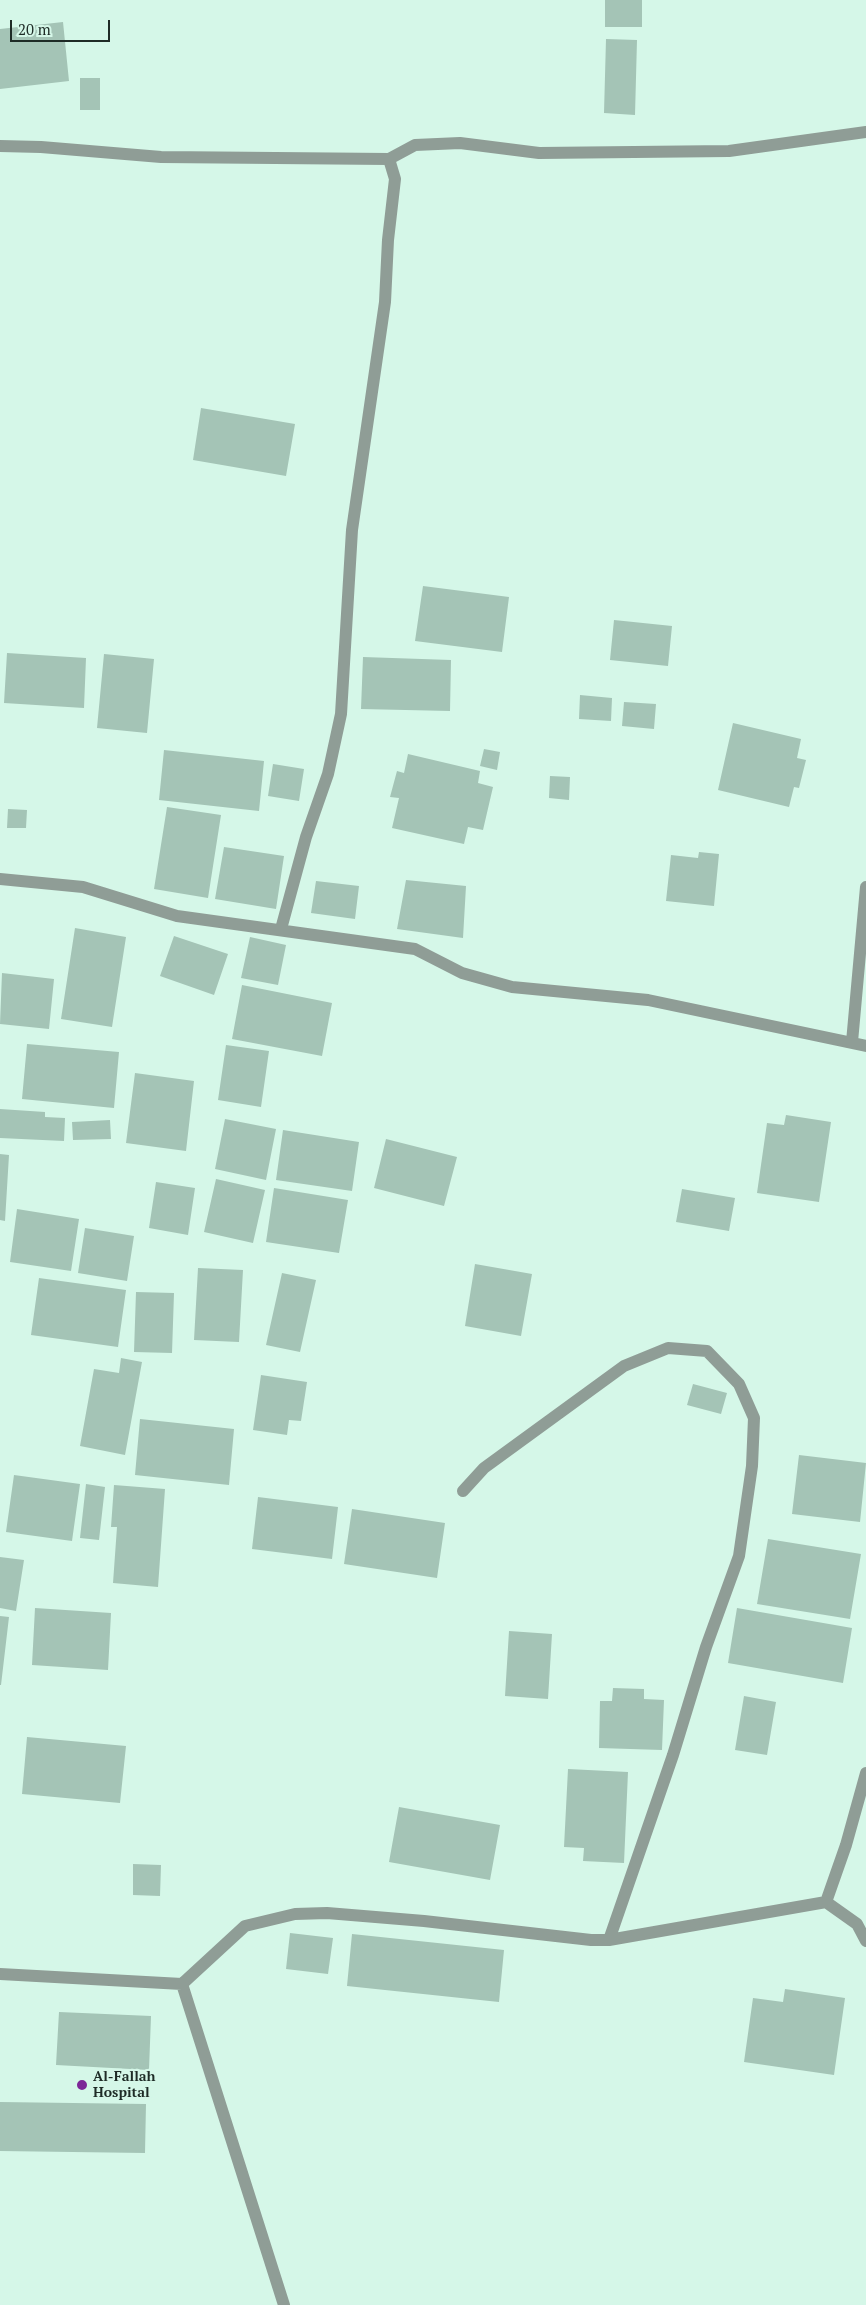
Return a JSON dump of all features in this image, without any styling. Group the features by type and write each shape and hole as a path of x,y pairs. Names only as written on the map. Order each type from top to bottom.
{"street":[{"path":"0,146 41,147 161,157 389,159 415,146 460,143 539,153 729,151 866,132"},
{"path":"281,929 306,837 328,774 341,714 352,530 385,302 388,240 395,179 389,159"},
{"path":"0,879 83,887 177,916 281,929 415,950 462,973 512,987 648,1000 866,1046"},
{"path":"852,1042 866,887"},
{"path":"463,1491 484,1468 624,1366 668,1348 707,1351 739,1384 754,1418 752,1466 739,1556 706,1647 673,1755 609,1940"},
{"path":"826,1902 846,1845 866,1773"},
{"path":"0,1974 182,1984 245,1926 295,1914 327,1913 424,1921 591,1940 609,1940 826,1902 857,1924 866,1941"},
{"path":"182,1984 284,2305"}],"building":[{"path":"605,0 642,0 642,27 605,27"},
{"path":"63,22 69,81 0,89 0,29"},
{"path":"606,39 637,40 635,115 604,113"},
{"path":"80,78 100,78 100,110 80,110"},
{"path":"201,408 295,424 286,476 193,460"},
{"path":"423,586 509,597 502,652 415,641"},
{"path":"614,620 672,626 668,666 610,660"},
{"path":"7,653 86,658 84,708 4,703"},
{"path":"104,654 154,659 147,733 97,728"},
{"path":"363,657 451,660 450,711 361,709"},
{"path":"580,695 612,698 611,721 579,719"},
{"path":"624,702 656,704 654,729 622,726"},
{"path":"733,723 801,739 797,758 806,760 799,788 794,787 789,807 718,790"},
{"path":"484,749 500,752 497,770 480,766"},
{"path":"164,750 264,761 259,811 159,800"},
{"path":"408,754 480,771 478,783 493,787 483,830 468,827 464,844 392,828 399,798 390,797 397,771 404,773"},
{"path":"273,764 304,769 299,801 268,796"},
{"path":"550,776 570,777 569,800 549,798"},
{"path":"167,807 221,815 208,898 154,889"},
{"path":"8,809 27,810 26,828 7,828"},
{"path":"224,847 284,856 276,909 215,899"},
{"path":"699,852 719,854 714,906 666,901 671,855 698,858"},
{"path":"406,880 466,886 463,938 397,929"},
{"path":"316,881 359,886 355,919 311,913"},
{"path":"75,928 126,937 112,1027 61,1019"},
{"path":"174,936 228,954 214,995 160,976"},
{"path":"250,937 286,945 278,985 241,978"},
{"path":"2,973 54,979 49,1029 0,1024"},
{"path":"242,985 332,1003 322,1056 232,1039"},
{"path":"27,1044 119,1052 114,1108 22,1099"},
{"path":"226,1045 269,1051 261,1107 218,1100"},
{"path":"135,1073 194,1081 186,1151 126,1143"},
{"path":"0,1109 45,1112 45,1117 65,1118 64,1141 0,1138"},
{"path":"786,1115 831,1122 819,1202 757,1193 767,1123 784,1125"},
{"path":"225,1119 276,1129 266,1180 215,1169"},
{"path":"110,1120 111,1139 73,1140 72,1122"},
{"path":"283,1130 359,1142 352,1191 276,1180"},
{"path":"386,1139 457,1157 444,1206 374,1188"},
{"path":"0,1154 9,1155 5,1221 0,1220"},
{"path":"216,1179 265,1190 253,1243 204,1232"},
{"path":"156,1182 195,1188 188,1235 149,1228"},
{"path":"274,1188 348,1200 339,1253 266,1242"},
{"path":"682,1189 735,1198 729,1231 676,1222"},
{"path":"17,1209 79,1219 71,1271 10,1262"},
{"path":"85,1228 134,1236 127,1281 78,1273"},
{"path":"475,1264 532,1274 521,1336 465,1326"},
{"path":"198,1268 243,1270 239,1342 194,1340"},
{"path":"282,1273 316,1280 300,1352 266,1345"},
{"path":"39,1278 126,1290 118,1347 31,1335"},
{"path":"136,1292 174,1293 172,1353 134,1352"},
{"path":"121,1358 142,1362 125,1455 80,1446 94,1369 119,1373"},
{"path":"261,1375 307,1382 301,1421 289,1420 287,1435 253,1430"},
{"path":"693,1384 727,1393 721,1414 687,1405"},
{"path":"140,1419 234,1429 229,1485 135,1475"},
{"path":"799,1455 866,1463 860,1522 792,1514"},
{"path":"14,1475 80,1484 72,1541 6,1532"},
{"path":"86,1484 105,1487 99,1540 80,1538"},
{"path":"114,1485 165,1489 158,1587 113,1583 117,1527 111,1527"},
{"path":"258,1497 338,1507 332,1559 252,1549"},
{"path":"352,1509 445,1523 437,1578 344,1564"},
{"path":"768,1539 861,1554 850,1619 757,1604"},
{"path":"0,1557 24,1560 16,1611 0,1608"},
{"path":"35,1608 111,1613 108,1670 32,1665"},
{"path":"737,1608 852,1628 843,1683 728,1663"},
{"path":"0,1616 9,1617 1,1685 0,1685"},
{"path":"509,1631 552,1634 548,1699 505,1696"},
{"path":"613,1688 644,1689 644,1699 664,1700 662,1750 599,1748 600,1701 612,1701"},
{"path":"744,1696 776,1702 767,1755 735,1750"},
{"path":"27,1737 126,1746 120,1803 22,1794"},
{"path":"568,1769 628,1772 624,1863 583,1861 584,1848 564,1847"},
{"path":"399,1807 500,1825 490,1880 389,1862"},
{"path":"133,1864 161,1865 160,1896 133,1895"},
{"path":"290,1933 333,1938 328,1974 286,1969"},
{"path":"352,1934 504,1950 499,2002 347,1986"},
{"path":"785,1989 845,1998 834,2075 744,2062 753,1998 783,2002"},
{"path":"59,2012 151,2016 149,2070 56,2065"},
{"path":"0,2102 146,2104 145,2153 0,2151"}],"place":[{"name":"Al-Fallah Hospital","path":"82,2085"}]}
